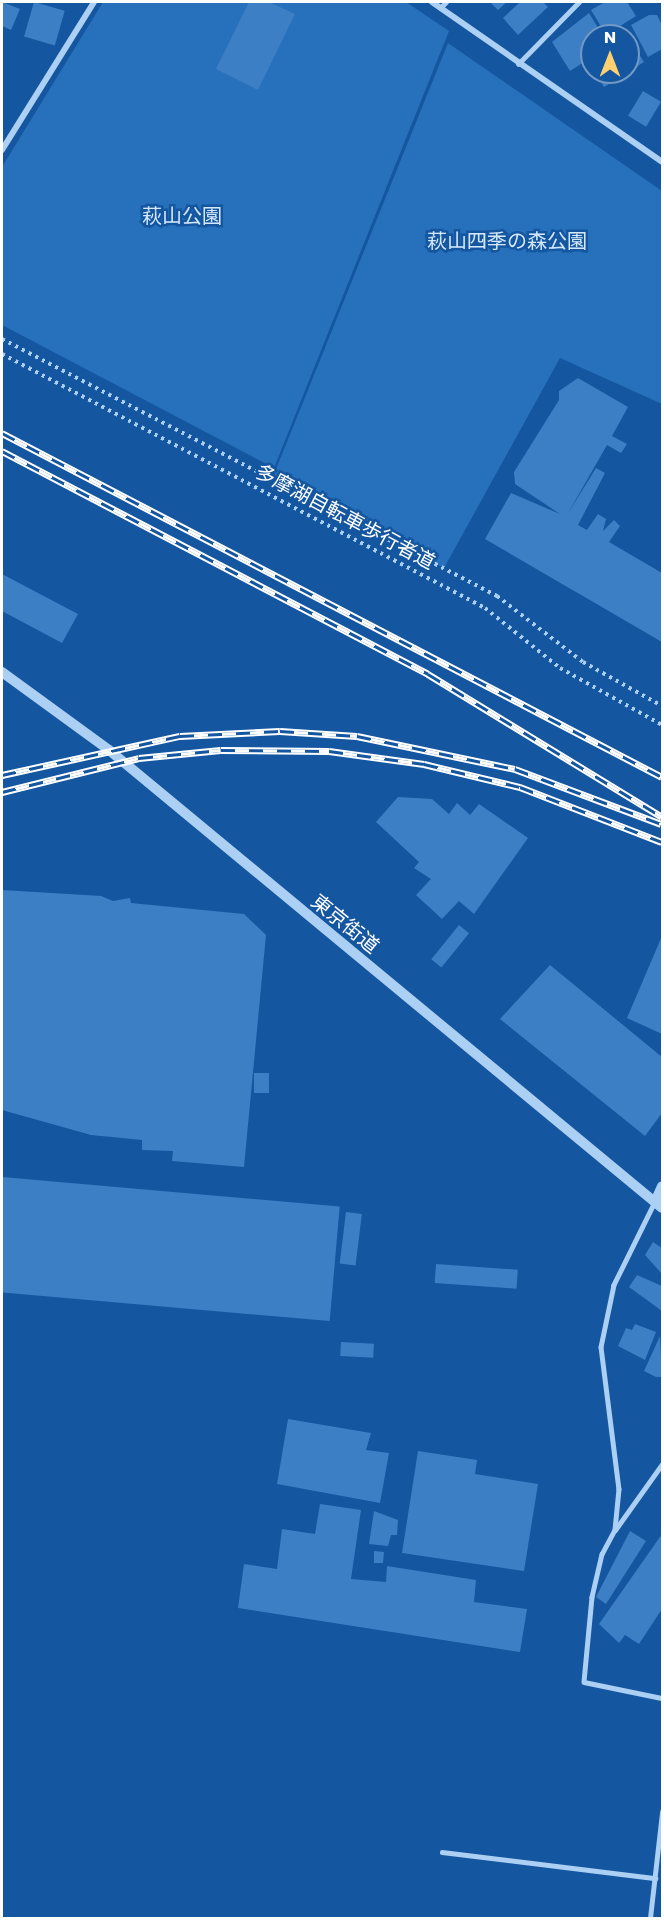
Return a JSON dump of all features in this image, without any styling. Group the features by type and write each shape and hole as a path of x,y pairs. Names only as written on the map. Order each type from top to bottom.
{"street":[{"path":"2,150 94,2"},
{"path":"432,2 517,64 663,162"},
{"name":"東京街道","path":"2,672 109,750 659,1205"},
{"path":"659,1205 663,1186"},
{"path":"615,1530 663,1464"}],"lane":[{"path":"440,8 446,2"},
{"path":"517,64 579,2"},
{"path":"659,1205 614,1285 601,1347 617,1441 615,1530 602,1554 592,1597 584,1682 663,1698"},
{"path":"650,1918 663,1812"},
{"path":"442,1852 655,1878"}],"path":[{"path":"2,339 497,596 583,662 663,706"},
{"name":"多摩湖自転車歩行者道","path":"2,354 485,608 560,668 663,725"}],"green space":[{"name":"萩山公園","path":"103,2 406,2 449,31 274,468 2,325 2,167"},
{"name":"萩山四季の森公園","path":"448,43 662,191 662,404 560,358 444,568 272,479"}],"building":[{"path":"2,2 20,9 11,30 2,26"},
{"path":"34,2 65,11 55,45 24,37"},
{"path":"249,2 269,2 295,14 258,90 216,69"},
{"path":"490,2 507,2 498,10"},
{"path":"520,2 543,2 548,7 518,35 503,18"},
{"path":"605,2 627,2 636,16 623,24 599,24 591,10"},
{"path":"589,13 596,24 580,24 580,65 570,71 552,42"},
{"path":"649,15 657,15 662,25 662,49 648,57 640,42 640,24 633,24"},
{"path":"643,91 661,102 646,127 628,116"},
{"path":"578,378 628,407 612,436 627,444 621,453 607,445 567,515 596,468 605,473 578,525 587,530 598,514 606,519 603,531 614,520 620,526 609,542 662,573 662,642 485,539 511,493 560,514 515,484 514,472 559,400 559,391"},
{"path":"2,574 78,614 62,643 2,611"},
{"path":"398,797 432,799 449,814 457,803 470,815 479,804 528,838 474,914 459,901 442,919 416,895 431,879 414,868 419,862 376,822"},
{"path":"2,890 101,896 113,901 130,898 131,903 244,914 266,935 244,1167 172,1161 173,1151 142,1150 142,1140 91,1135 2,1110"},
{"path":"459,925 469,933 441,967 431,959"},
{"path":"662,936 662,1034 627,1018"},
{"path":"550,965 662,1057 662,1113 645,1136 500,1019"},
{"path":"254,1073 269,1073 269,1093 254,1093"},
{"path":"2,1177 340,1207 330,1321 2,1292"},
{"path":"346,1212 362,1214 356,1266 340,1264"},
{"path":"653,1242 662,1248 662,1274 645,1255"},
{"path":"436,1264 518,1270 516,1289 435,1283"},
{"path":"637,1275 662,1286 662,1311 629,1287"},
{"path":"635,1324 656,1332 645,1360 618,1346 626,1328 632,1330"},
{"path":"660,1336 662,1377 656,1377 644,1371"},
{"path":"341,1342 374,1344 373,1358 340,1356"},
{"path":"288,1419 371,1433 366,1450 389,1453 380,1503 277,1484"},
{"path":"418,1451 477,1460 475,1474 538,1484 524,1571 402,1553"},
{"path":"320,1504 361,1510 351,1579 386,1582 387,1566 476,1580 474,1602 527,1609 520,1652 238,1608 244,1564 277,1569 282,1529 315,1534"},
{"path":"374,1511 398,1520 397,1535 391,1535 388,1546 369,1544"},
{"path":"630,1531 646,1541 606,1604 596,1597"},
{"path":"662,1534 662,1609 639,1644 625,1635 619,1643 599,1624"},
{"path":"374,1551 384,1552 383,1563 374,1563"}],"railway":[{"path":"2,433 662,777"},
{"path":"2,451 428,674 662,817"},
{"path":"2,775 180,736 280,731 357,736 515,769 661,824"},
{"path":"2,792 139,758 221,750 329,751 424,764 520,787 662,842"}]}
